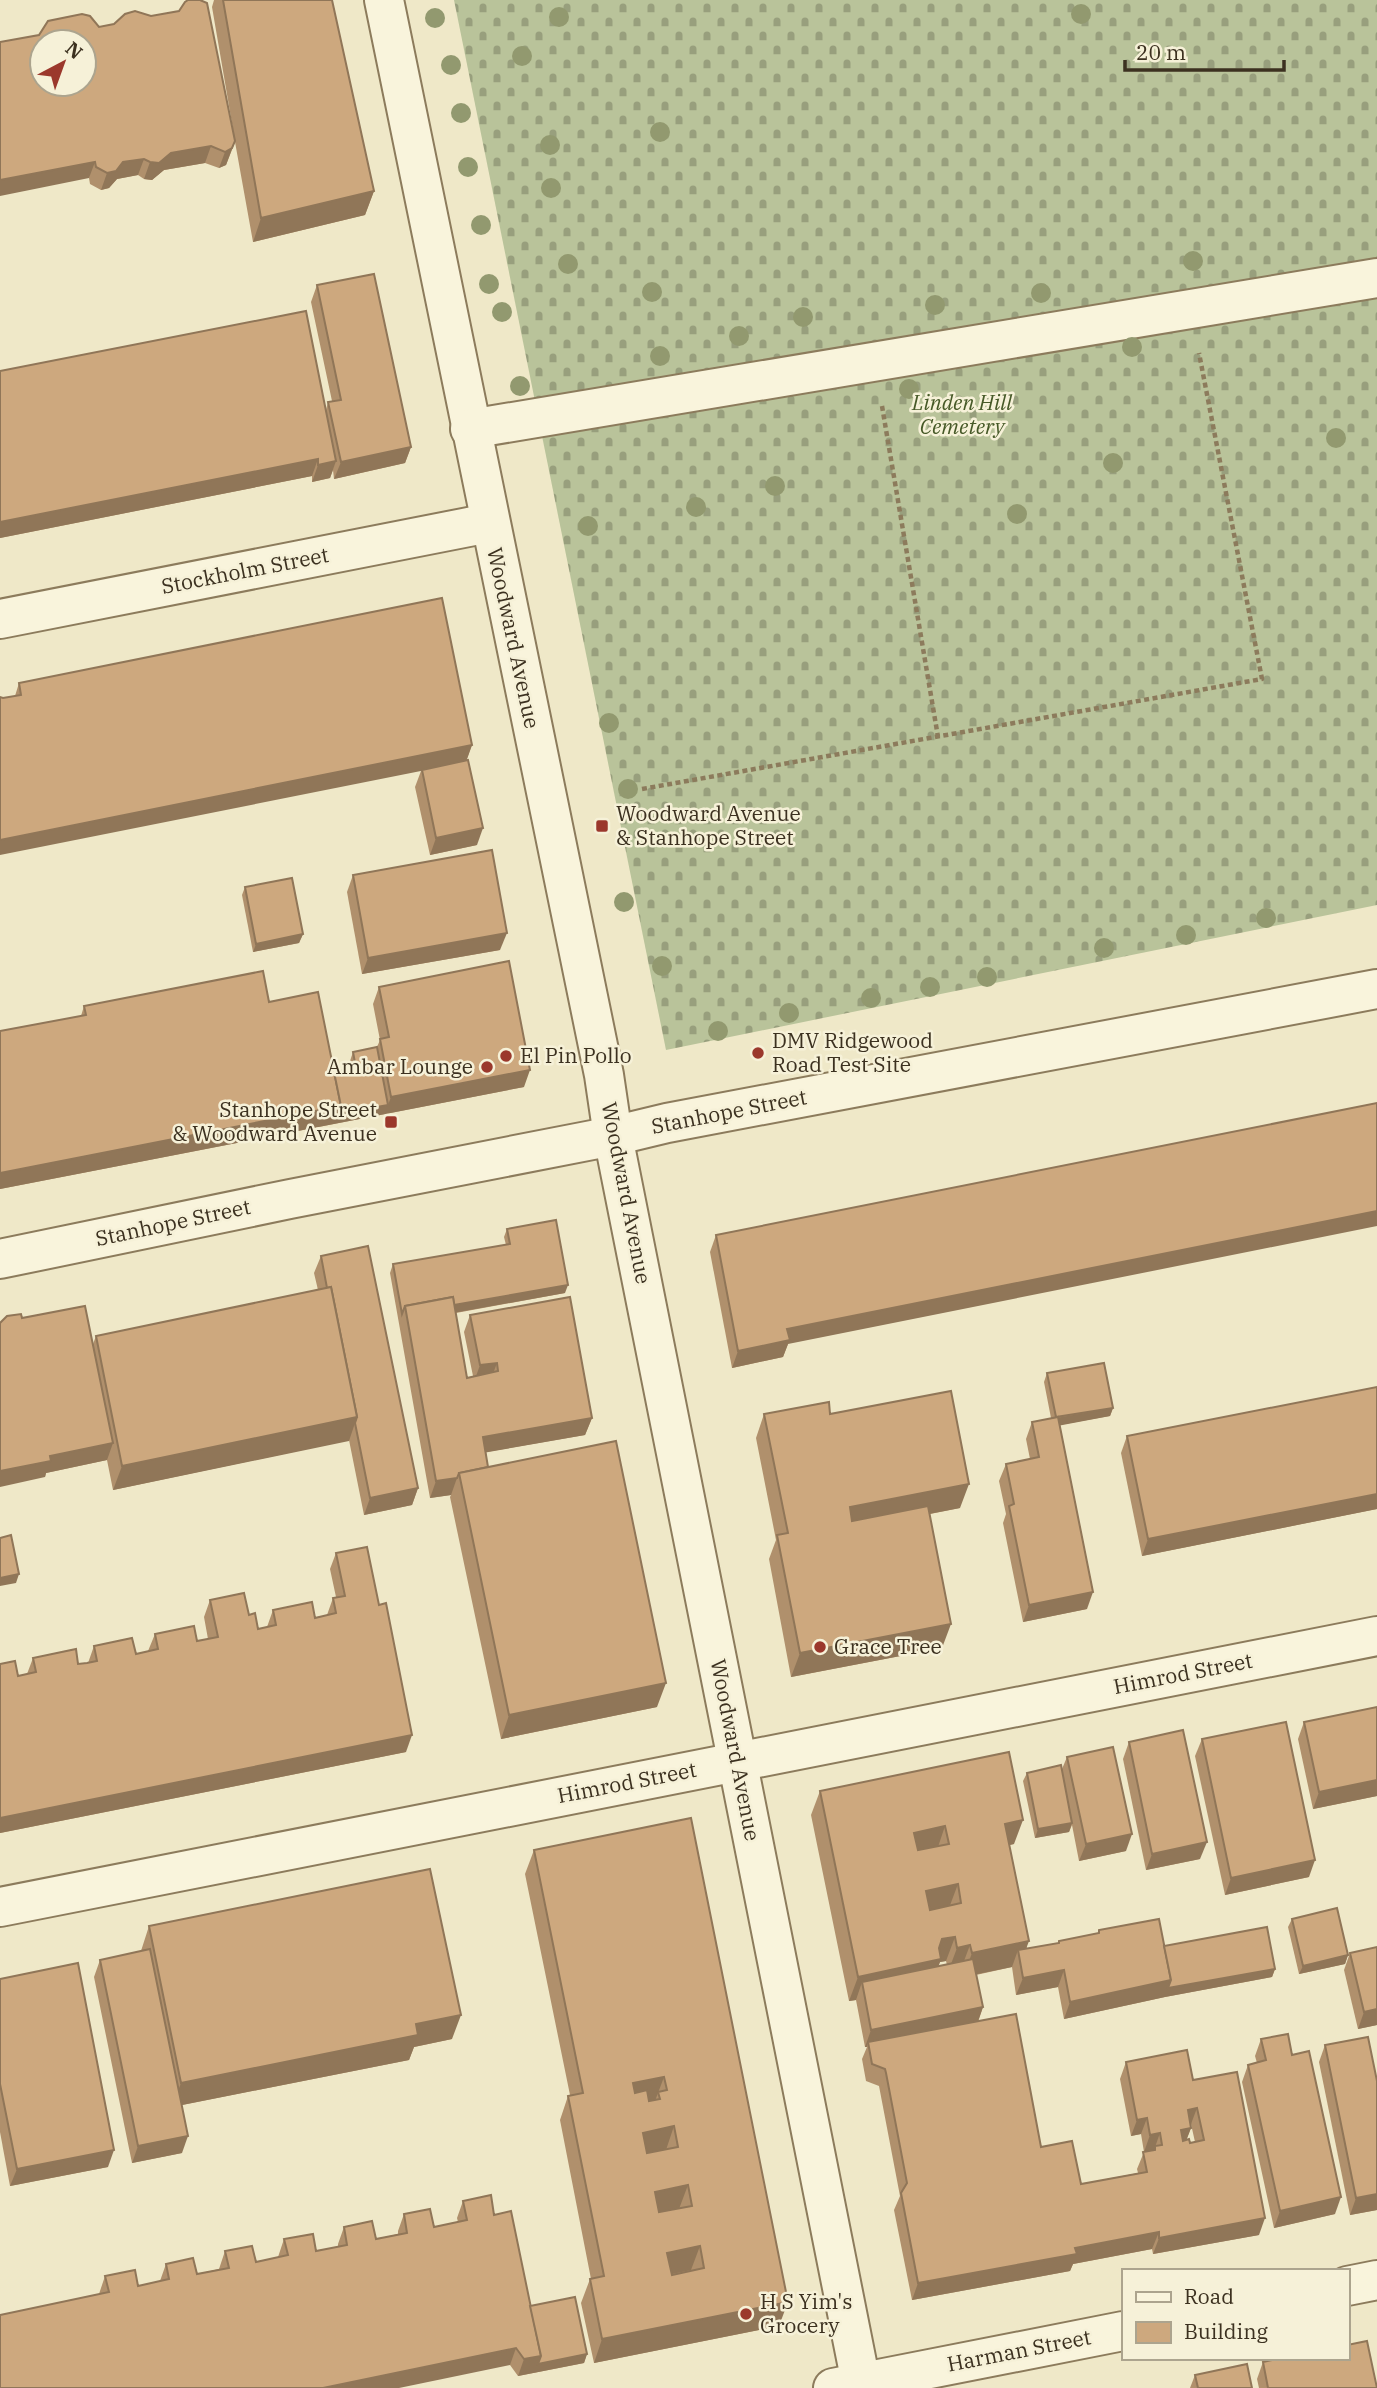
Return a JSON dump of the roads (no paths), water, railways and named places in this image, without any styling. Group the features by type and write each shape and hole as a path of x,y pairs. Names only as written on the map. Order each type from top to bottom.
{"street":[{"name":"Woodward Avenue","path":"384,0 604,1075 613,1136 737,1761 852,2386"},
{"path":"470,429 1377,278"},
{"name":"Stockholm Street","path":"0,619 489,523"},
{"name":"Stanhope Street","path":"0,1259 667,1123 1377,989"},
{"name":"Himrod Street","path":"0,1907 1377,1636"},
{"path":"1349,2286 1377,2280"},
{"name":"Harman Street","path":"852,2386 1122,2331"}],"place":[{"name":"Woodward Avenue & Stanhope Street","path":"602,826"},
{"name":"DMV Ridgewood Road Test Site","path":"758,1053"},
{"name":"El Pin Pollo","path":"506,1056"},
{"name":"Ambar Lounge","path":"487,1067"},
{"name":"Stanhope Street & Woodward Avenue","path":"391,1122"},
{"name":"Grace Tree","path":"820,1647"},
{"name":"H S Yim's Grocery","path":"746,2314"}],"park label":[{"name":"Linden Hill Cemetery","path":"962,415"}]}
